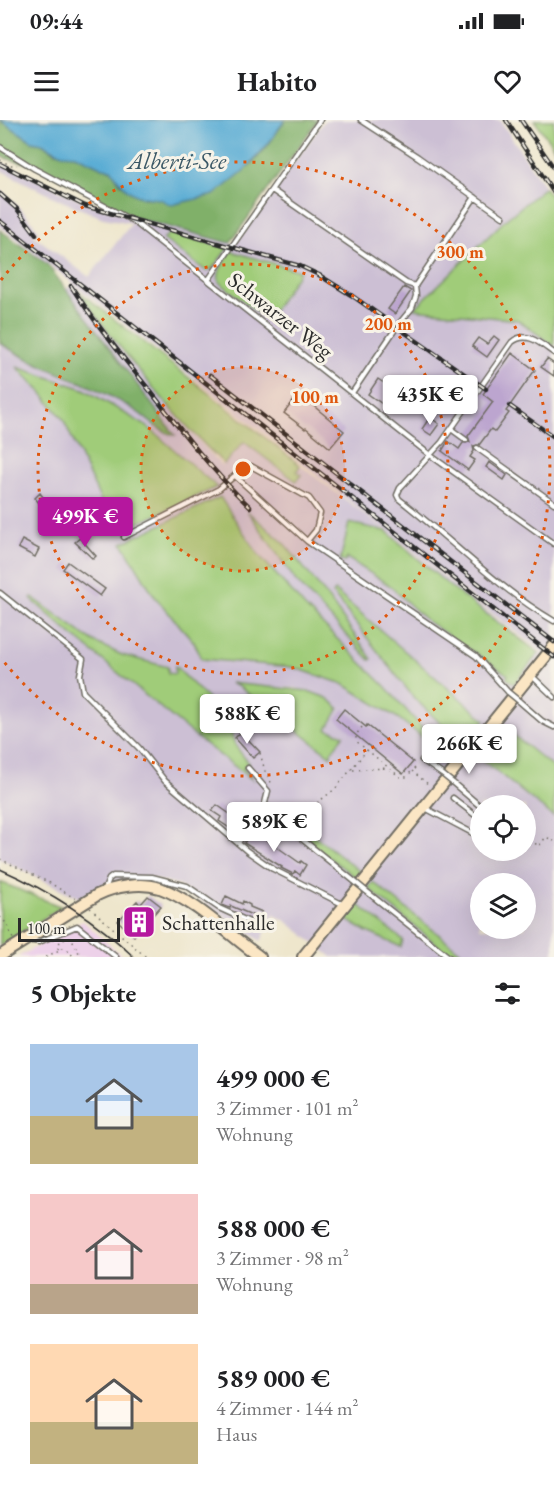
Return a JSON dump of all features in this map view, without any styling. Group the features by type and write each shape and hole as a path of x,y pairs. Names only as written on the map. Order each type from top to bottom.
{"street":[{"path":"303,957 554,646"},
{"path":"0,956 82,903 104,891 124,887 159,888 188,903 260,957"}],"lane":[{"path":"209,279 320,120"},
{"path":"361,120 503,217"},
{"name":"Schwarzer Weg","path":"0,147 30,166 133,220 430,455 554,544"},
{"path":"272,190 406,283 415,286"},
{"path":"352,393 412,308 416,296 415,286 475,197"},
{"path":"554,353 532,338 522,337 512,342 450,429 400,488 397,495 488,574 554,621"},
{"path":"450,429 465,440"},
{"path":"477,448 554,503"},
{"path":"124,537 219,489 251,466 309,498 320,513 315,530 307,541"},
{"path":"235,476 307,541 476,656 508,692 542,721 554,727"},
{"path":"0,593 82,659 80,675 83,692 139,748 165,781 238,843 273,869 346,906"},
{"path":"531,675 554,697"},
{"path":"422,760 470,797"},
{"path":"238,843 266,807 268,791 248,768"},
{"path":"453,798 470,811"},
{"path":"266,807 297,835 449,957"},
{"path":"425,808 470,832"},
{"path":"104,891 109,879 113,876 161,878 187,886 219,908 256,925"},
{"path":"30,937 33,941 39,942 77,926 116,957"}],"path":[{"path":"0,160 10,165 30,166"},
{"path":"363,727 355,739 400,777 406,777 422,760"},
{"path":"266,807 295,820 335,789 367,750"},
{"path":"260,753 265,771 273,785 268,791"},
{"path":"352,770 389,768"},
{"path":"412,771 430,786"},
{"path":"536,844 539,846 546,837 554,840"},
{"path":"0,860 34,875 70,896"},
{"path":"82,903 146,957"},
{"path":"0,917 7,924 11,934"},
{"path":"58,950 60,941 72,937 81,957"},
{"path":"46,957 58,950 67,949 74,957"}],"shaded area":[{"path":"325,120 500,120 554,201 554,768 501,725 476,755 526,795 470,795 470,861 536,861 536,803 554,817 554,957 467,957 373,882 368,888 452,957 332,957 286,921 274,915 261,941 178,885 150,878 138,878 109,882 79,898 0,859 0,344 21,355 105,388 175,434 65,290 73,284 122,352 222,466 255,431 380,526 537,651 549,658 0,226 0,189 27,215 39,231 33,235 89,277 132,223 103,218 64,202 0,170 0,162 91,205 235,244","holes":["18,367 84,389 148,427 216,486 101,502 63,419","220,497 258,554 305,607 384,685 445,755 398,718 343,684 292,667 202,659 194,642 155,597 123,543","250,515 283,542 326,595 372,659 370,660 296,581","386,531 453,589 539,654 515,684 506,678 509,675 427,621 389,585 347,558","335,591 485,720 465,746 414,698 334,594","32,597 94,642 122,655 168,667 168,673 175,674 175,667 230,733 236,748 248,763 243,768 254,781 200,740 31,599","239,687 295,688 327,698 326,729 344,734 331,752 331,756"]},
{"path":"83,921 123,957 18,957"}],"green space":[{"path":"0,120 32,141 42,143 56,152 75,155 103,168 111,169 120,183 144,198 156,197 171,204 221,185 244,171 264,151 285,120 318,120 230,243 136,218 35,165 0,156"},
{"path":"534,120 554,120 554,149 552,145"},
{"path":"545,187 554,201 554,346 518,320 414,309 504,221"},
{"path":"0,230 47,264 175,435 159,429 120,401 33,362 0,343"},
{"path":"170,233 228,248 212,269 206,271 163,239"},
{"path":"231,251 300,271 267,320 219,282 220,270"},
{"path":"77,290 300,465 297,471 301,475 296,481 244,442 224,464 147,380"},
{"path":"17,367 84,389 148,427 217,487 116,533 63,419"},
{"path":"220,497 258,554 305,607 384,685 449,758 398,718 343,684 292,667 202,659 194,642 155,597 122,543"},
{"path":"248,512 283,542 326,595 372,659 370,660 296,581"},
{"path":"349,523 386,531 453,589 539,653 514,684 506,678 508,675 427,621 389,585 347,558 345,562 340,561"},
{"path":"335,591 485,720 464,746 414,698 333,594"},
{"path":"32,597 94,642 122,655 168,667 168,673 175,674 175,666 233,724 233,740 249,763 243,768 254,781 73,636 31,599"},
{"path":"230,683 308,691 327,698 339,708 327,729 344,735 331,752 331,756 239,687"},
{"path":"501,725 554,768 554,817 536,803 536,795 526,795 476,755"},
{"path":"279,813 302,826 361,872 356,878 296,832"},
{"path":"0,882 62,907 0,946"},
{"path":"373,882 467,957 452,957 368,888"},
{"path":"356,903 403,940 401,947 345,919"}],"water":[{"name":"Alberti-See","path":"0,120 285,120 269,143 246,169 214,195 171,205 160,199 138,196 120,182 111,169 103,168 75,155 62,154 42,143 32,141"}],"building":[{"path":"404,287 411,291 395,314 388,309"},
{"path":"494,336 499,340 487,357 472,346 478,338 487,344"},
{"path":"512,353 535,370 506,411 509,413 495,432 491,429 479,445 473,446 474,451 470,457 475,460 468,470 442,451 448,441 459,449 463,443 470,442 468,436 493,402 483,394"},
{"path":"547,359 554,364 554,376 541,367"},
{"path":"378,379 401,395 391,410 368,394"},
{"path":"299,394 344,431 330,448 284,413"},
{"path":"430,417 439,424 431,435 422,429"},
{"path":"489,462 507,475 504,480 486,467"},
{"path":"40,493 61,521 57,525 35,498"},
{"path":"80,538 96,556 93,559 75,542"},
{"path":"22,540 39,549 35,557 18,548"},
{"path":"68,562 105,589 100,596 63,569"},
{"path":"344,709 413,762 403,774 336,719"},
{"path":"241,732 260,752 253,758 235,738"},
{"path":"217,805 244,824 237,833 219,821 221,817 212,811"},
{"path":"253,830 306,865 300,875 295,871 293,874 281,868 244,843"},
{"path":"148,896 161,906 134,936 118,921 137,901 140,905"},
{"path":"226,896 242,904 243,901 262,912 259,918 231,906 230,908 222,905"}],"tram line":[{"path":"0,869 71,907 103,930 134,957"}],"railway":[{"path":"506,120 554,193"},
{"path":"521,120 554,168"},
{"path":"0,164 85,206 300,266 351,295 486,389"},
{"path":"0,194 17,209 36,234"},
{"path":"0,221 554,657"},
{"path":"71,286 186,437 250,507"},
{"path":"210,375 554,642"},
{"path":"510,406 554,437"}],"place":[{"name":"Schattenhalle","path":"139,922"}]}
